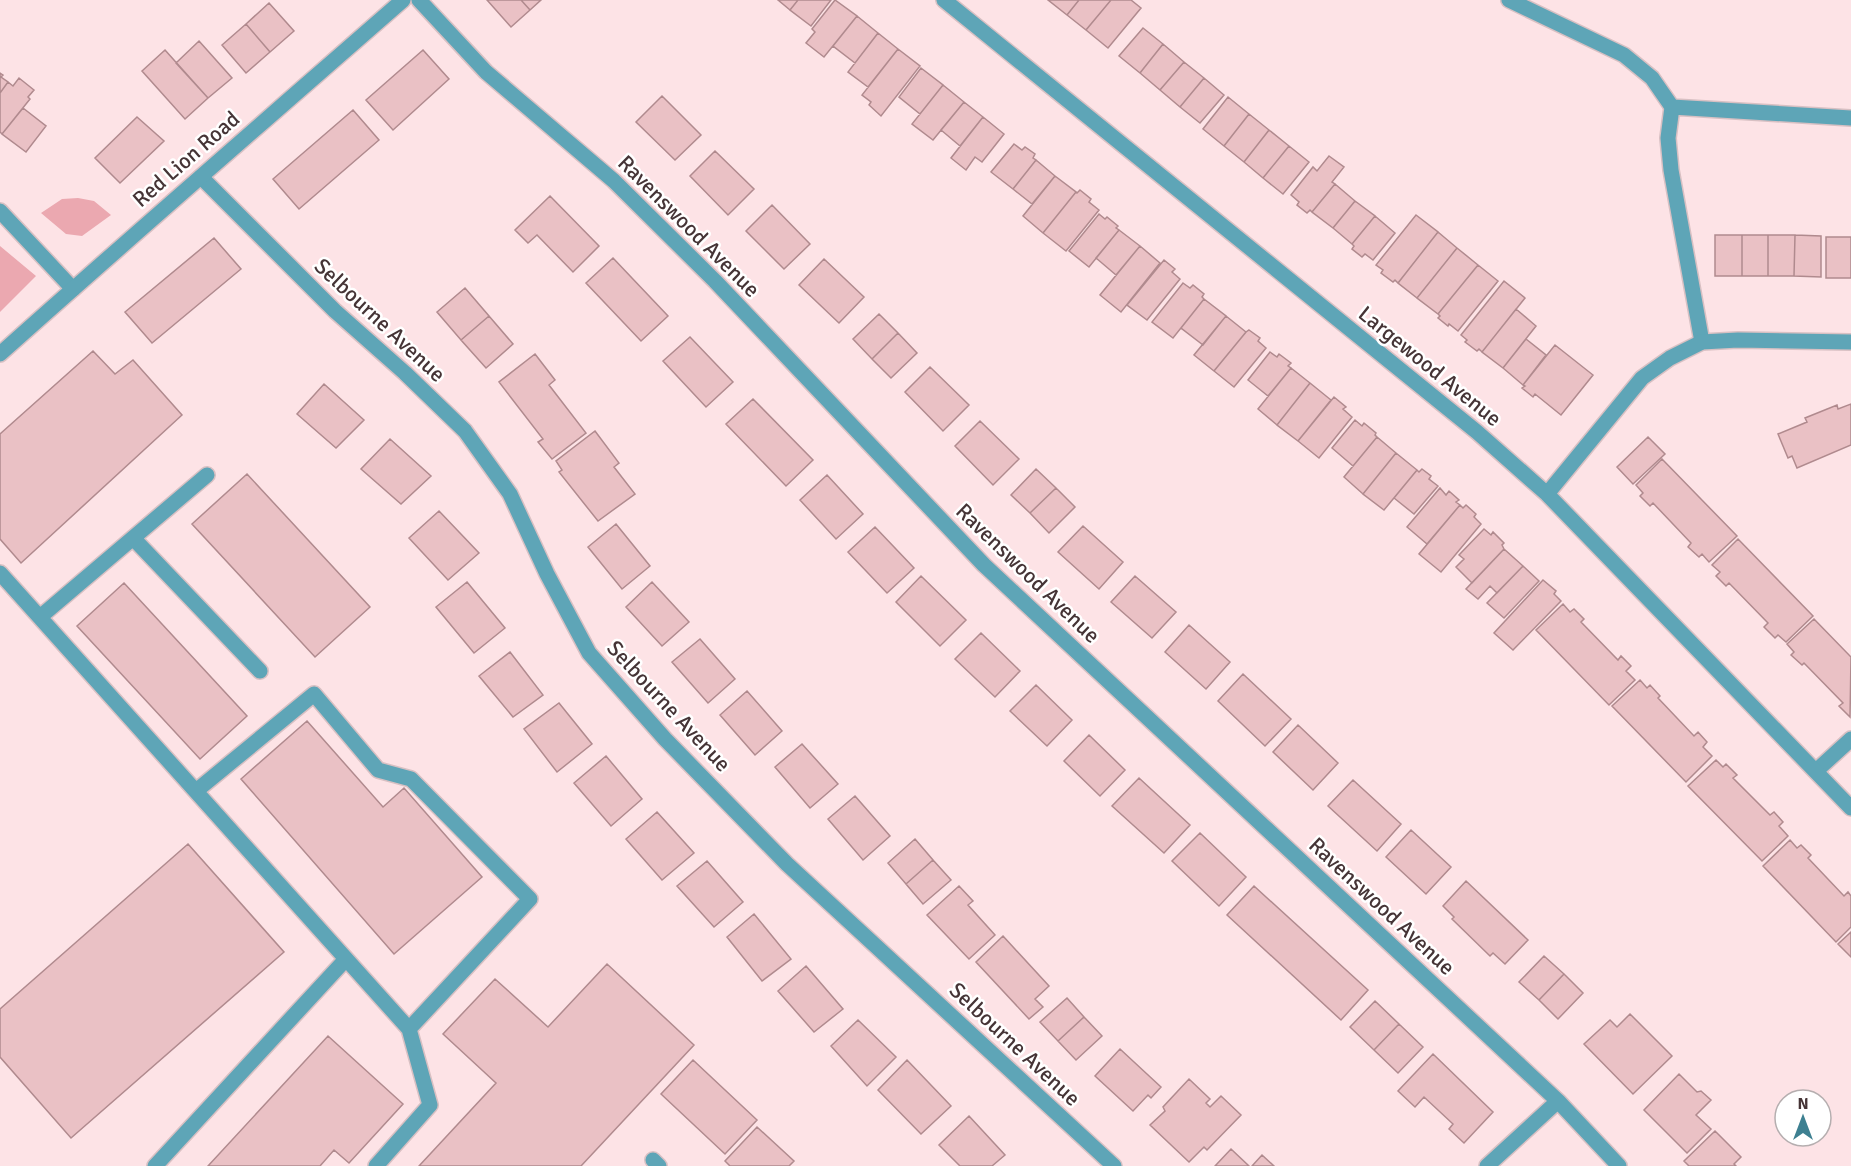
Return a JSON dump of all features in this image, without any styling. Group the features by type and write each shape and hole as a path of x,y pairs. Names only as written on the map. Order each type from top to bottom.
{"street":[{"name":"Red Lion Road","path":"0,354 135,232 403,0"},
{"name":"Ravenswood Avenue","path":"419,0 486,72 614,182 715,281 984,565 1558,1101 1619,1166"},
{"name":"Largewood Avenue","path":"944,0 1477,432 1547,494 1851,808"},
{"path":"1509,0 1624,55 1652,78 1672,107 1668,138 1671,170 1702,342"},
{"path":"1672,107 1851,118"},
{"name":"Selbourne Avenue","path":"201,177 335,311 405,373 465,431 510,494 589,654 665,739 787,864 1114,1166"},
{"path":"0,211 73,290"},
{"path":"1547,494 1642,378 1670,358 1702,342 1738,340 1851,342"},
{"path":"40,617 207,475"},
{"path":"133,538 260,671"},
{"path":"0,573 409,1029 430,1105 376,1166"},
{"path":"196,791 314,694 378,770 411,779 530,899 409,1029"},
{"path":"1816,771 1851,739"},
{"path":"155,1166 346,959"},
{"path":"1487,1166 1558,1101"}],"shaded area":[{"path":"78,198 94,201 111,215 82,236 66,234 41,213 62,199"},
{"path":"0,246 36,276 0,312"}],"building":[{"path":"487,0 521,0 530,10 511,27"},
{"path":"521,0 541,0 530,10"},
{"path":"778,0 798,0 790,10"},
{"path":"798,0 831,0 811,26 790,10"},
{"path":"835,0 857,16 824,57 806,43 815,32 812,29"},
{"path":"1048,0 1079,0 1067,15"},
{"path":"1079,0 1111,0 1086,30 1067,15"},
{"path":"1111,0 1131,0 1141,8 1108,48 1086,30"},
{"path":"269,3 294,31 270,52 246,24"},
{"path":"857,16 878,33 855,63 833,46"},
{"path":"246,24 270,52 246,73 222,45"},
{"path":"1143,28 1163,44 1140,73 1119,56"},
{"path":"878,33 898,49 868,87 848,72"},
{"path":"199,41 232,78 208,98 176,63"},
{"path":"1163,44 1184,62 1160,90 1140,73"},
{"path":"898,49 920,66 881,116 869,105 871,102 862,95"},
{"path":"165,50 208,98 185,119 142,71"},
{"path":"423,50 449,79 393,130 366,100"},
{"path":"1184,62 1204,78 1180,107 1160,90"},
{"path":"921,68 943,85 920,114 899,97"},
{"path":"0,73 3,75 1,77 8,82 0,93"},
{"path":"19,78 34,90 28,97 30,99 2,134 0,132 0,93 8,82 13,86"},
{"path":"1204,78 1224,95 1200,123 1180,107"},
{"path":"943,85 964,102 933,140 912,124"},
{"path":"662,96 701,135 675,160 636,122"},
{"path":"1228,97 1249,114 1224,146 1203,129"},
{"path":"964,102 983,117 960,146 941,130"},
{"path":"23,108 46,126 26,152 2,134"},
{"path":"353,110 379,140 299,209 273,179"},
{"path":"1249,114 1269,130 1244,162 1224,146"},
{"path":"137,117 164,141 120,183 95,158"},
{"path":"983,117 1004,134 982,162 975,157 966,170 951,158"},
{"path":"1269,130 1289,146 1263,178 1244,162"},
{"path":"1014,144 1022,150 1025,147 1035,154 1033,158 1036,160 1013,189 991,172"},
{"path":"1289,146 1309,162 1283,194 1263,178"},
{"path":"715,151 754,189 728,215 690,176"},
{"path":"1329,156 1344,167 1332,182 1335,184 1312,212 1310,210 1307,213 1297,205 1299,202 1291,195 1313,167 1317,171"},
{"path":"1036,160 1055,176 1032,204 1013,189"},
{"path":"1055,176 1076,192 1043,233 1023,216"},
{"path":"1335,184 1355,201 1333,228 1312,212"},
{"path":"1080,190 1099,210 1066,251 1043,233"},
{"path":"550,196 599,246 573,272 537,235 528,243 515,230"},
{"path":"1355,201 1375,216 1352,244 1333,228"},
{"path":"772,205 810,244 784,269 746,231"},
{"path":"1099,214 1105,219 1107,217 1118,226 1116,228 1119,230 1089,267 1069,251"},
{"path":"1416,215 1438,232 1398,283 1395,280 1393,282 1381,273 1383,270 1376,265"},
{"path":"1375,216 1395,233 1373,260 1365,254 1362,257 1352,249 1354,246 1352,244"},
{"path":"1119,230 1140,246 1116,275 1096,258"},
{"path":"1438,232 1457,248 1417,298 1398,283"},
{"path":"1715,235 1742,235 1742,276 1715,276"},
{"path":"1742,235 1768,235 1768,276 1742,276"},
{"path":"1768,235 1795,235 1794,276 1768,276"},
{"path":"1795,235 1821,236 1821,277 1794,276"},
{"path":"1826,237 1851,237 1851,278 1826,278"},
{"path":"214,238 241,269 152,343 125,312"},
{"path":"1140,246 1160,263 1121,312 1100,295"},
{"path":"1457,248 1478,265 1438,314 1417,298"},
{"path":"613,258 668,316 641,341 586,283"},
{"path":"824,259 864,297 839,323 799,285"},
{"path":"1164,260 1175,269 1172,272 1180,279 1147,320 1127,305"},
{"path":"1478,265 1498,281 1458,331 1438,318 1440,316 1438,314"},
{"path":"1504,281 1525,298 1482,352 1479,349 1477,351 1465,342 1467,340 1461,335"},
{"path":"1183,283 1190,288 1193,285 1204,294 1202,297 1204,299 1173,338 1152,322"},
{"path":"465,288 489,316 461,340 437,312"},
{"path":"1204,299 1226,316 1203,345 1181,328"},
{"path":"1516,309 1536,326 1503,368 1482,352"},
{"path":"879,314 898,333 872,359 853,339"},
{"path":"489,316 513,344 486,368 461,340"},
{"path":"1226,316 1246,332 1214,371 1194,355"},
{"path":"1249,330 1260,338 1258,341 1266,348 1234,387 1214,371"},
{"path":"898,333 917,353 891,378 872,359"},
{"path":"690,337 733,382 706,407 663,361"},
{"path":"1526,339 1546,355 1523,385 1503,368"},
{"path":"1555,345 1593,375 1561,415 1535,394 1533,397 1522,388"},
{"path":"93,351 115,374 133,360 182,415 21,563 0,539 0,434"},
{"path":"1270,352 1277,357 1279,354 1291,363 1288,366 1291,368 1268,396 1248,380"},
{"path":"535,354 555,380 549,385 586,433 552,459 538,442 543,439 499,382"},
{"path":"930,367 969,405 943,431 905,392"},
{"path":"1291,368 1310,383 1277,425 1258,409"},
{"path":"1310,383 1331,400 1298,441 1277,425"},
{"path":"324,384 364,420 336,448 297,414"},
{"path":"1334,397 1346,407 1343,409 1352,417 1319,458 1298,441"},
{"path":"753,399 813,460 786,486 726,424"},
{"path":"1851,404 1851,445 1797,468 1792,456 1788,458 1778,434 1807,422 1805,418 1837,405 1838,409"},
{"path":"1355,420 1362,426 1364,423 1376,433 1377,437 1353,466 1332,448"},
{"path":"980,421 1019,459 993,485 955,446"},
{"path":"595,431 619,463 614,467 635,494 598,521 559,472 562,470 556,461"},
{"path":"1377,437 1396,453 1363,494 1344,477"},
{"path":"1648,437 1665,454 1633,484 1617,467"},
{"path":"390,439 431,476 401,504 361,469"},
{"path":"1396,453 1417,470 1384,510 1363,494"},
{"path":"1662,459 1737,536 1709,562 1702,554 1699,557 1688,547 1691,543 1653,503 1650,506 1640,496 1643,493 1636,485"},
{"path":"1036,469 1056,488 1030,513 1011,495"},
{"path":"1422,469 1438,486 1414,514 1394,498 1417,470 1419,472"},
{"path":"247,474 370,607 315,657 192,524"},
{"path":"827,475 863,514 836,539 800,500"},
{"path":"1056,488 1075,507 1049,533 1030,513"},
{"path":"1440,488 1446,495 1449,491 1459,500 1456,502 1460,505 1427,544 1407,527"},
{"path":"1460,505 1463,508 1466,505 1476,514 1474,517 1481,524 1441,572 1419,554"},
{"path":"439,511 479,553 448,580 409,538"},
{"path":"616,524 650,566 622,589 588,547"},
{"path":"1083,526 1123,562 1099,589 1058,552"},
{"path":"875,527 914,568 887,593 848,552"},
{"path":"1484,529 1491,535 1493,532 1504,543 1502,545 1504,549 1472,583 1456,567 1464,559 1459,555"},
{"path":"1738,539 1813,616 1786,642 1778,635 1775,638 1764,627 1768,623 1729,583 1726,586 1716,576 1720,572 1712,565"},
{"path":"1504,549 1523,566 1497,593 1490,586 1478,599 1466,589"},
{"path":"1523,566 1539,581 1504,618 1487,603"},
{"path":"921,576 966,620 940,646 896,602"},
{"path":"1135,576 1176,612 1152,638 1111,602"},
{"path":"1543,580 1556,591 1554,594 1561,601 1513,650 1494,633"},
{"path":"467,582 505,628 474,653 436,607"},
{"path":"652,582 689,622 662,646 626,607"},
{"path":"124,583 247,716 200,759 77,626"},
{"path":"1563,604 1570,612 1574,609 1584,619 1581,622 1618,660 1621,656 1631,666 1626,671 1635,680 1609,705 1536,630"},
{"path":"1814,619 1851,657 1850,717 1839,706 1843,703 1804,663 1802,665 1791,655 1794,652 1787,644"},
{"path":"1189,625 1230,662 1206,689 1165,652"},
{"path":"981,633 1020,671 995,697 955,659"},
{"path":"700,639 735,679 708,703 672,662"},
{"path":"510,652 543,695 513,717 479,676"},
{"path":"1243,674 1291,719 1265,746 1218,701"},
{"path":"1640,680 1647,688 1650,685 1660,696 1658,698 1694,736 1698,732 1707,742 1703,747 1712,756 1686,782 1612,706"},
{"path":"1036,685 1072,720 1047,746 1010,711"},
{"path":"747,691 782,731 755,755 720,715"},
{"path":"559,703 592,744 557,772 524,729"},
{"path":"307,721 383,807 404,788 482,877 394,954 241,779"},
{"path":"1298,725 1338,763 1313,790 1273,752"},
{"path":"1089,735 1125,770 1100,796 1064,761"},
{"path":"802,744 838,784 810,808 775,767"},
{"path":"606,756 642,799 611,826 574,783"},
{"path":"1716,760 1723,767 1726,764 1737,775 1733,778 1770,815 1774,812 1783,822 1779,826 1788,836 1762,861 1688,786"},
{"path":"1139,778 1190,825 1164,853 1112,806"},
{"path":"1353,780 1401,824 1377,851 1328,806"},
{"path":"855,796 890,836 863,860 828,819"},
{"path":"657,812 694,853 662,880 626,839"},
{"path":"1411,830 1451,867 1426,894 1386,857"},
{"path":"1200,833 1246,877 1219,906 1172,861"},
{"path":"915,839 933,860 906,884 888,863"},
{"path":"1790,840 1797,848 1801,845 1811,855 1808,858 1844,896 1848,892 1851,896 1851,927 1836,942 1763,866"},
{"path":"188,844 284,952 71,1138 0,1057 0,1009"},
{"path":"933,860 951,880 923,904 906,884"},
{"path":"707,861 743,902 714,927 677,886"},
{"path":"1466,881 1528,940 1505,964 1493,953 1490,956 1452,919 1454,917 1443,906"},
{"path":"959,886 973,901 968,905 995,935 969,959 927,915"},
{"path":"1254,886 1368,990 1341,1020 1227,915"},
{"path":"754,914 791,959 762,981 727,937"},
{"path":"1851,932 1851,957 1838,944"},
{"path":"1003,936 1049,986 1035,999 1043,1007 1029,1019 976,962"},
{"path":"1544,956 1564,974 1539,1000 1519,982"},
{"path":"607,964 694,1045 581,1166 419,1166 496,1083 443,1034 495,979 548,1027"},
{"path":"806,966 843,1009 814,1032 778,991"},
{"path":"1564,974 1583,993 1558,1019 1539,1000"},
{"path":"1067,998 1084,1017 1058,1041 1040,1022"},
{"path":"1375,1001 1399,1024 1374,1050 1350,1027"},
{"path":"1630,1014 1672,1056 1633,1094 1584,1044 1610,1020 1617,1027"},
{"path":"1084,1017 1102,1036 1076,1060 1058,1041"},
{"path":"858,1020 896,1057 867,1086 831,1046"},
{"path":"1399,1024 1423,1047 1398,1073 1374,1050"},
{"path":"328,1036 403,1104 349,1163 334,1150 320,1166 208,1166"},
{"path":"1120,1049 1161,1087 1151,1098 1148,1095 1133,1111 1095,1076"},
{"path":"1433,1054 1493,1112 1464,1143 1449,1129 1453,1124 1424,1097 1415,1107 1398,1091"},
{"path":"693,1060 757,1120 725,1154 661,1094"},
{"path":"907,1060 951,1106 921,1134 878,1090"},
{"path":"1679,1074 1697,1092 1701,1091 1711,1100 1696,1115 1711,1129 1687,1153 1644,1110"},
{"path":"1189,1079 1210,1099 1206,1103 1210,1107 1221,1096 1241,1115 1207,1150 1204,1147 1189,1162 1150,1125 1165,1111 1163,1107"},
{"path":"969,1116 1005,1155 992,1166 960,1166 939,1145"},
{"path":"757,1127 794,1161 789,1166 730,1166 725,1161"},
{"path":"1715,1131 1741,1157 1734,1164 1736,1166 1689,1166 1684,1161"},
{"path":"1231,1149 1249,1166 1215,1166"},
{"path":"1262,1155 1274,1166 1252,1166"}]}
